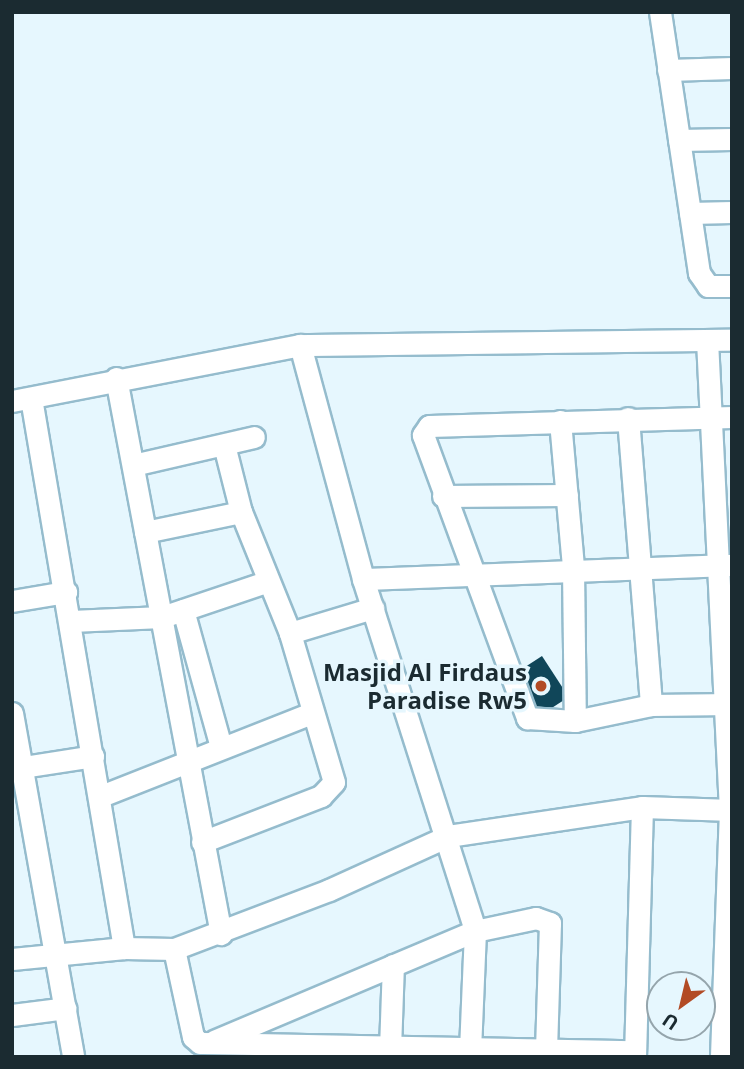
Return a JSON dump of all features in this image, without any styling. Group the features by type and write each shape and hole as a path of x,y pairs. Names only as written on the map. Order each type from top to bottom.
{"street":[{"path":"660,12 699,273 709,286 732,286"},
{"path":"668,70 732,68"},
{"path":"679,140 732,139"},
{"path":"690,214 732,212"},
{"path":"707,340 710,417 726,565 730,704 729,901 721,1057"},
{"path":"124,948 66,592 22,399 116,378 300,345 732,340"},
{"path":"300,345 363,579 448,836 475,931 470,1049"},
{"path":"116,378 162,617 186,763 221,934"},
{"path":"730,704 651,705 575,721 527,718 470,572 423,440 429,426 732,417"},
{"path":"628,418 651,705"},
{"path":"560,421 573,568 575,721"},
{"path":"133,465 254,437"},
{"path":"202,842 330,789 333,775 312,713 290,633 266,582 241,512 224,445"},
{"path":"443,496 567,495"},
{"path":"145,532 241,512"},
{"path":"363,579 573,568 726,565"},
{"path":"71,621 162,617 266,582"},
{"path":"12,601 66,592"},
{"path":"290,633 373,608"},
{"path":"183,611 221,747"},
{"path":"12,712 58,955 73,1057"},
{"path":"101,796 312,713"},
{"path":"23,767 93,757"},
{"path":"12,959 124,948 174,949 221,934 448,836 642,807 731,810"},
{"path":"174,949 193,1037 205,1044 635,1054 642,807"},
{"path":"205,1044 475,931 536,918 550,923 546,1050"},
{"path":"390,1049 393,965"},
{"path":"12,1015 66,1008"}],"building":[{"name":"Masjid Al Firdaus Paradise Rw5","path":"542,656 569,697 540,716 513,675"}],"place":[{"name":"Masjid Al Firdaus Paradise Rw5","path":"541,686"}]}
